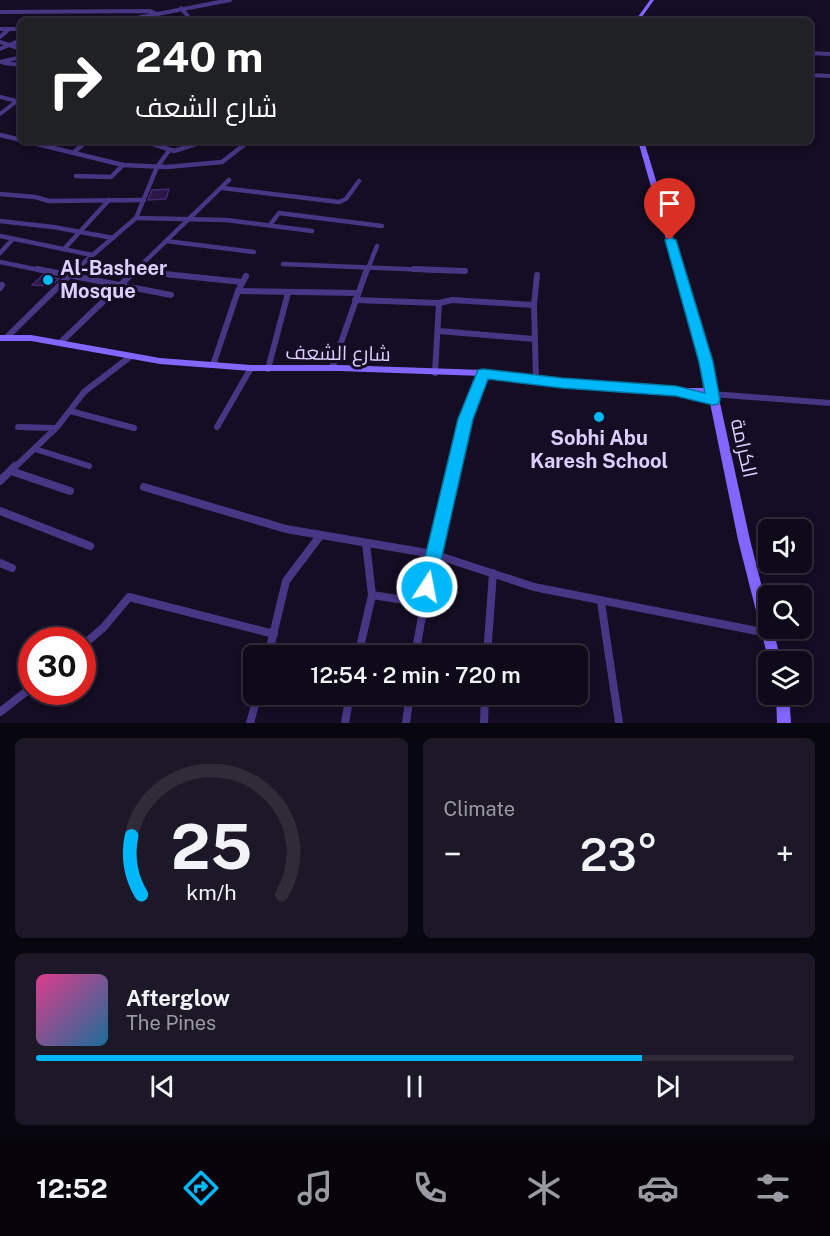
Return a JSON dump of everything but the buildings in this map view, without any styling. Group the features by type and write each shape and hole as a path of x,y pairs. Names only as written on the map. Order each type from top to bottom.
{"main road":[{"path":"639,18 652,0"},
{"name":"الكرامة","path":"642,144 704,354 758,594"},
{"name":"شارع الشعف","path":"3,338 31,338 131,356 213,365 268,369 332,368 483,374 712,395"},
{"path":"783,705 784,723"}],"street":[{"path":"134,18 230,0"},
{"path":"181,8 189,18"},
{"path":"0,12 150,11 155,13"},
{"path":"0,29 18,29"},
{"path":"0,37 9,29"},
{"path":"0,50 18,41"},
{"path":"0,42 18,48"},
{"path":"813,53 830,54"},
{"path":"0,63 18,58"},
{"path":"0,63 18,64"},
{"path":"813,75 830,76"},
{"path":"0,97 18,101"},
{"path":"0,114 18,102"},
{"path":"0,135 18,139"},
{"path":"40,144 123,165 157,167 222,162 245,144"},
{"path":"74,152 83,144"},
{"path":"151,144 168,152 175,152 197,144"},
{"path":"3,338 69,275 136,218 157,167 168,152"},
{"path":"76,176 111,177 123,165"},
{"path":"62,342 229,180"},
{"path":"222,188 339,202 346,199 359,181"},
{"path":"0,194 35,197 49,201 144,200"},
{"path":"64,249 110,200"},
{"path":"270,225 279,213 382,226"},
{"path":"136,218 190,218 312,231"},
{"path":"0,221 112,238"},
{"path":"0,236 92,255"},
{"path":"0,253 13,239"},
{"path":"166,242 254,252"},
{"path":"332,368 357,293 377,246"},
{"path":"0,262 171,294"},
{"path":"283,264 465,271"},
{"path":"136,271 244,279 213,365"},
{"path":"536,380 534,305 537,275"},
{"path":"238,291 288,294 357,293"},
{"path":"268,369 288,294"},
{"path":"355,300 439,303 452,300 534,305"},
{"path":"435,373 439,303"},
{"path":"439,331 534,339"},
{"path":"0,481 55,428 84,392 131,356"},
{"path":"217,427 251,368"},
{"path":"417,645 433,554 466,419 483,374"},
{"path":"712,395 830,403"},
{"path":"70,411 134,428"},
{"path":"18,427 55,428"},
{"path":"35,448 89,466"},
{"path":"11,471 70,491"},
{"path":"144,487 225,513 320,536 433,554 534,587 758,631"},
{"path":"0,511 90,546"},
{"path":"271,645 286,580 320,536"},
{"path":"361,645 372,595 366,543"},
{"path":"0,563 12,568"},
{"path":"489,645 493,573"},
{"path":"372,595 423,603"},
{"path":"96,634 129,597 274,634"},
{"path":"601,602 620,723"},
{"path":"0,712 18,698"},
{"path":"250,723 255,705"},
{"path":"345,723 348,705"},
{"path":"406,723 408,705"},
{"path":"484,723 485,705"}],"place":[{"name":"Al-Basheer Mosque","path":"48,280"},
{"name":"Sobhi Abu Karesh School","path":"599,417"}],"route":[{"path":"427,587 466,419 483,374 562,383 676,391 713,400 706,362 670,240"}]}
